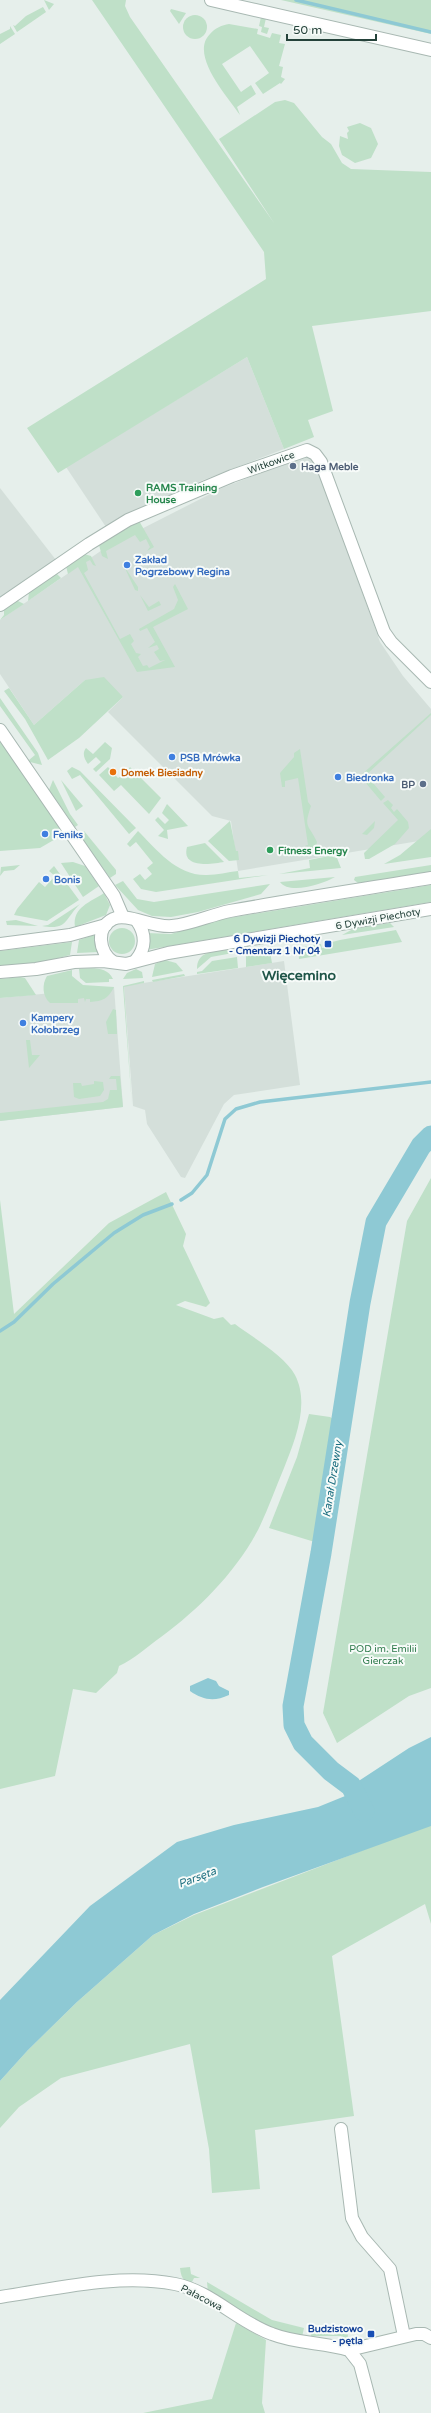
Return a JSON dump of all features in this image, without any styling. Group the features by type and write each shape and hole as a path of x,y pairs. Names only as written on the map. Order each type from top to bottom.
{"street":[{"path":"211,0 431,50"},
{"name":"Witkowice","path":"0,605 89,544 128,520 232,476 307,450 315,454 321,462 384,632 391,642 431,682"},
{"path":"0,730 114,896 123,916"},
{"path":"0,944 70,935 106,924 123,916 154,926 171,926 216,914 431,878"},
{"name":"6 Dywizji Piechoty","path":"0,972 36,969 74,962 113,962 126,964 136,960 431,909"},
{"path":"136,960 142,951 144,941 142,930 137,921"},
{"path":"106,924 100,942 105,955 113,962"},
{"path":"341,2129 352,2218 362,2237 390,2269 404,2336"},
{"name":"Pałacowa","path":"0,2297 105,2282 167,2282 196,2291 272,2335 349,2350 419,2333 431,2338"},
{"path":"349,2350 360,2364 373,2413"}],"shaded area":[{"path":"247,357 284,449 201,481 106,527 66,467"},
{"path":"302,457 309,457 323,483 380,642 403,676 431,709 431,839 238,871 231,821 212,816 108,712 123,697 85,680 34,725 0,674 0,620 108,546 222,488"},
{"path":"0,488 56,560 0,598"},
{"path":"284,961 300,1085 234,1095 224,1104 185,1178 181,1177 147,1124 145,1110 133,1106 124,986"},
{"path":"114,987 123,1107 0,1121 0,998"}],"green space":[{"path":"44,0 54,4 49,10"},
{"path":"92,0 126,0 125,6 130,17 274,223 219,139 275,102 285,100 294,103 322,137 331,144 342,163 351,169 431,172 431,311 312,326 333,411 308,420 314,437 284,449 247,357 58,473 27,428 266,279 264,252"},
{"path":"281,0 431,0 431,34"},
{"path":"43,7 46,12 17,32 13,25 15,26 26,16"},
{"path":"171,9 186,13 179,24 170,11"},
{"path":"195,15 204,18 207,27 204,36 195,39 186,36 183,27 186,18"},
{"path":"261,17 266,18 264,27 269,28 267,34 261,32 262,27 259,26"},
{"path":"229,24 258,29 257,34 270,38 272,33 281,35 279,43 285,44 279,66 283,67 281,77 285,79 281,84 280,83 263,94 255,83 269,73 250,46 222,64 241,92 251,85 256,94 237,107 240,115 213,76 207,64 204,53 205,43 210,34 219,27"},
{"path":"10,26 15,34 0,44 0,34 10,29"},
{"path":"360,123 371,128 378,144 371,158 355,163 342,155 339,146 340,136 348,139 347,133 349,131 347,127"},
{"path":"138,519 154,547 147,551 150,547 146,539 140,542 135,535 106,551 108,559 102,556 99,545"},
{"path":"84,554 91,556 96,566 93,565 90,560 86,562 88,570 84,573 120,639 130,634 134,641 131,644 136,653 141,654 138,657 143,666 147,665 149,668 165,660 160,661 154,652 159,649 157,645 148,648 155,642 147,628 140,631 139,629 174,609 178,600 173,587 175,584 188,609 153,627 175,667 137,672 78,567 68,574 66,566"},
{"path":"124,566 138,587 138,591 135,590"},
{"path":"56,573 61,578 28,601 29,592"},
{"path":"140,595 149,607 159,601 161,605 148,611"},
{"path":"16,600 24,604 0,620 4,615 4,609"},
{"path":"104,677 123,697 79,738 48,760 25,719 4,691 9,688 34,725 85,680"},
{"path":"0,698 38,753 42,765 30,762 29,760 35,755 0,706"},
{"path":"431,713 431,715 366,775 385,797 381,801 360,776"},
{"path":"0,741 64,834 40,848 0,851"},
{"path":"105,742 112,748 110,759 96,772 93,769 101,762 96,757 88,764 84,752 86,748 93,754"},
{"path":"300,749 308,802 311,806 307,823 317,842 316,847 313,849 305,845 308,845 298,778 285,781 285,787 282,787 280,773 294,757 294,753"},
{"path":"72,767 80,771 136,828 129,834 80,775 72,779 67,771"},
{"path":"108,767 118,778 125,774 130,767 161,798 149,814 121,785 114,791 99,775"},
{"path":"53,780 70,814 78,825 75,827 49,790"},
{"path":"61,780 83,806 76,811"},
{"path":"388,800 393,805 391,808 394,812 397,809 408,822 409,828 395,844 369,859 365,859 364,853 398,820 383,803"},
{"path":"167,804 188,826 167,830 168,839 158,836 164,830 155,820 158,817 165,824 169,820 162,813"},
{"path":"230,821 239,860 229,861 208,841"},
{"path":"375,821 374,828 367,835 362,834"},
{"path":"431,829 431,857 384,864 400,855"},
{"path":"84,831 116,870 116,874 110,878 78,833"},
{"path":"138,831 160,854 177,867 186,871 196,874 215,875 238,871 239,878 268,875 156,892 141,889 133,879 140,874 145,880 152,874 147,868 153,863 136,842 130,847 127,844"},
{"path":"205,843 224,862 199,864 189,859 186,854 187,847"},
{"path":"329,856 337,858 341,868 279,874 310,868 309,860"},
{"path":"73,862 85,866 99,886 83,897 61,863"},
{"path":"20,865 14,870 4,871 0,876 1,867"},
{"path":"431,865 431,872 358,883 354,880 355,877"},
{"path":"54,866 79,900 47,921 14,915 17,909 39,882 45,887 55,876 49,871"},
{"path":"335,877 323,883 298,888 284,886 280,882"},
{"path":"123,881 137,899 154,902 270,884 261,894 198,912 171,917 152,916 138,910 115,885"},
{"path":"431,885 431,902 146,950 147,933 171,934 217,920"},
{"path":"104,893 110,905 106,915 75,927 76,915 79,910 88,902"},
{"path":"80,904 61,925 57,927 42,926 48,925"},
{"path":"16,920 38,926 7,925 6,921"},
{"path":"390,923 394,927 342,935 353,929"},
{"path":"122,928 131,932 135,941 131,950 122,954 113,950 109,941 113,932"},
{"path":"396,930 402,942 299,959 298,948 321,944 322,948 333,946 332,942"},
{"path":"97,934 99,952 77,953 79,940"},
{"path":"72,942 70,955 43,962 0,966 0,951"},
{"path":"226,950 233,953 211,957 197,969 198,963 203,956 211,952"},
{"path":"270,952 272,963 246,967 246,956"},
{"path":"237,957 238,968 197,974 197,972 202,971 212,961"},
{"path":"165,960 176,963 183,971 152,977 155,964"},
{"path":"93,968 103,970 113,979 109,979 109,982 86,983 80,978 79,969"},
{"path":"136,969 142,972 143,978 123,979 127,973"},
{"path":"72,970 72,976 83,985 114,987 105,999 98,1001 90,1002 90,999 86,999 85,1002 84,998 78,999 78,1003 50,1003 45,997 44,993 44,983 47,976"},
{"path":"184,974 185,976 153,982 152,980"},
{"path":"25,978 36,995 0,998 0,979"},
{"path":"144,981 144,983 124,987 132,1106 123,986"},
{"path":"113,1009 116,1010 117,1034 108,1034 106,1022"},
{"path":"26,1040 30,1040 32,1055 40,1055 29,1068"},
{"path":"111,1076 120,1076 123,1107 0,1121 0,1113 103,1102 108,1099 110,1090 117,1090 116,1079 109,1079"},
{"path":"94,1081 103,1082 104,1090 100,1096 79,1099 74,1097 73,1083 81,1083 82,1086 94,1084"},
{"name":"POD im. Emilii Gierczak","path":"431,1178 431,1688 409,1696 337,1743 323,1713 407,1221"},
{"path":"166,1192 186,1234 183,1246 210,1303 206,1307 185,1301 176,1305 214,1319 223,1317 231,1325 235,1324 268,1347 284,1361 295,1375 301,1398 301,1410 296,1434 284,1468 258,1530 239,1561 216,1589 175,1626 119,1666 117,1673 96,1693 73,1689 55,1776 0,1789 0,1200 14,1314 109,1223"},
{"path":"309,1414 330,1417 335,1420 318,1543 269,1528 297,1457"},
{"path":"431,1824 431,1924 425,1904 332,1956 354,2116 255,2130 260,2189 212,2193 209,2149 190,2044 61,2078 19,2107 0,2128 0,2081 28,2050 77,2002 153,1935 194,1915"},
{"path":"190,2267 191,2274 200,2278 194,2278 192,2282 198,2285 196,2287 183,2278 180,2268"},
{"path":"207,2282 272,2320 304,2328 302,2337 262,2325 208,2293"},
{"path":"236,2323 266,2340 262,2403 265,2413 143,2413 212,2399"},
{"path":"310,2329 333,2335 347,2332 349,2340 341,2336 311,2336"}],"water":[{"path":"208,1678 216,1681 219,1686 229,1691 229,1695 218,1699 209,1699 190,1691 190,1686"},
{"name":"Parsęta","path":"431,1737 431,1826 263,1887 194,1914 153,1935 77,2002 28,2050 0,2081 0,2000 90,1906 177,1842 234,1825 318,1807 350,1794 351,1786 409,1748"}],"waterway":[{"path":"296,0 431,32"},
{"path":"181,1200 192,1193 207,1175 225,1119 236,1109 260,1102 431,1082"},
{"name":"Kanał Drzewny","path":"364,1811 351,1786 331,1771 303,1743 294,1725 293,1706 321,1553 360,1303 376,1222 421,1146 431,1136"},
{"path":"0,1331 14,1322 53,1284 114,1233 143,1215 172,1204"}],"place":[{"name":"Haga Meble","path":"293,466"},
{"name":"RAMS Training House","path":"138,493"},
{"name":"Zakład Pogrzebowy Regina","path":"127,565"},
{"name":"PSB Mrówka","path":"172,757"},
{"name":"Domek Biesiadny","path":"113,772"},
{"name":"Biedronka","path":"338,777"},
{"name":"BP","path":"423,784"},
{"name":"Feniks","path":"45,834"},
{"name":"Fitness Energy","path":"270,850"},
{"name":"Bonis","path":"46,879"},
{"name":"6 Dywizji Piechoty - Cmentarz 1 Nr 04","path":"328,944"},
{"name":"Kampery Kołobrzeg","path":"23,1023"},
{"name":"Budzistowo - pętla","path":"371,2334"}],"district":[{"name":"Więcemino","path":"299,975"}]}
